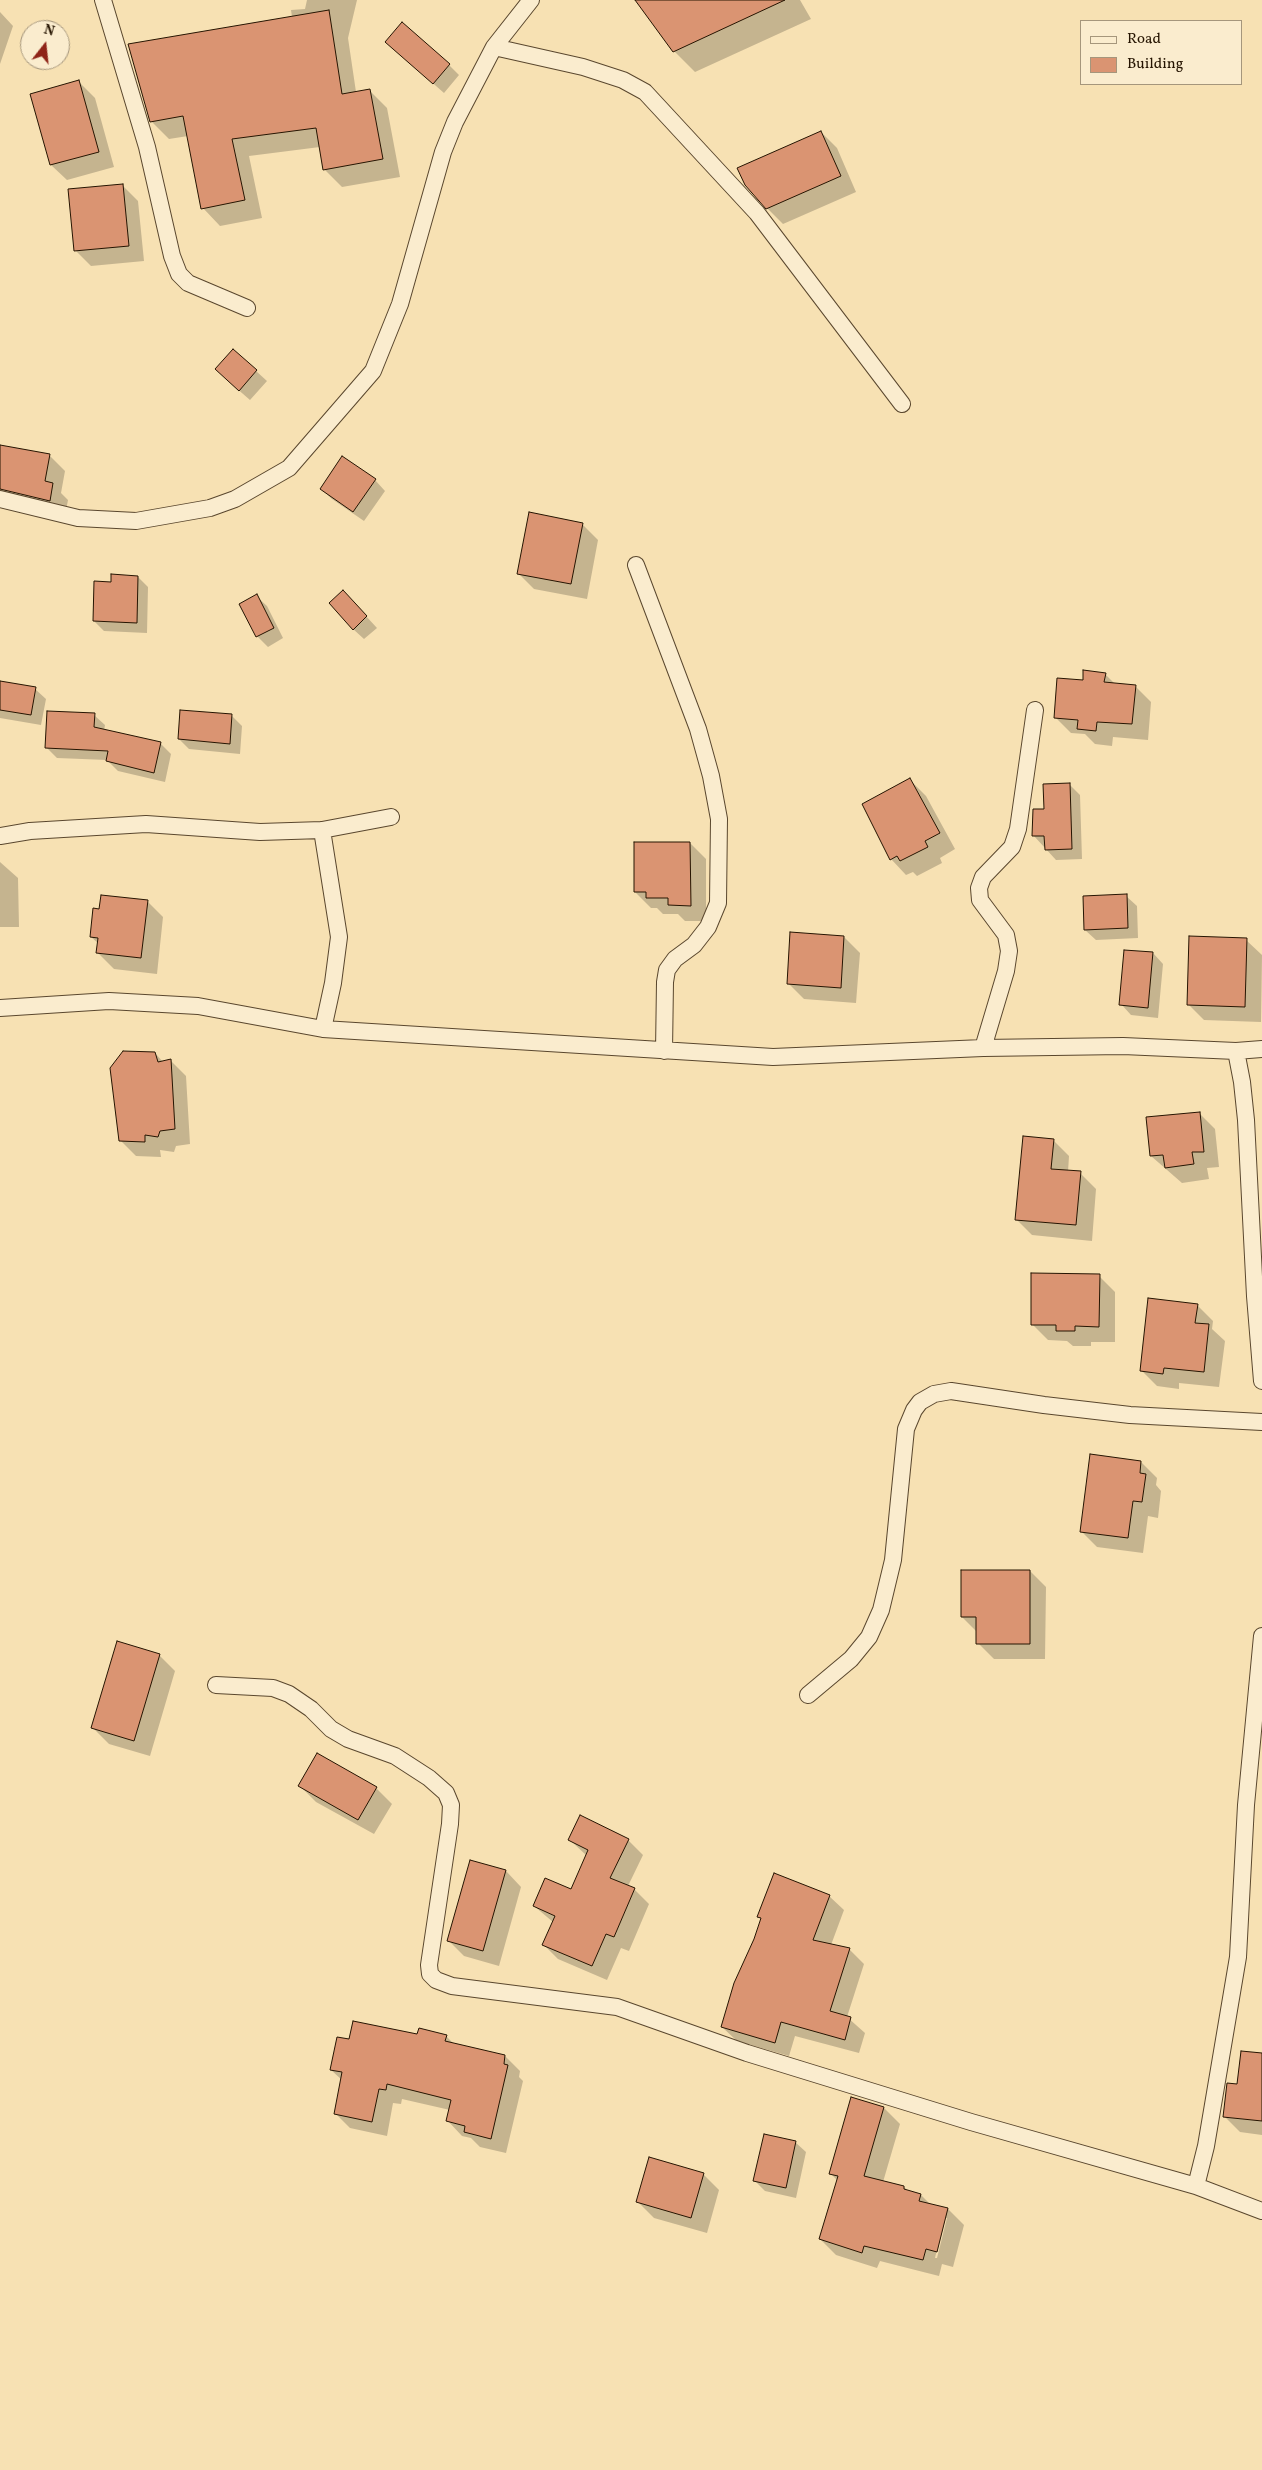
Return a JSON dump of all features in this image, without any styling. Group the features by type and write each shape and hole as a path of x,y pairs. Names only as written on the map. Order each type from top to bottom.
{"street":[{"path":"103,0 147,147 172,256 179,274 188,283 247,308"},
{"path":"0,499 78,518 136,521 210,508 235,499 289,468 373,371 400,304 443,152 455,122 494,47 531,0"},
{"path":"494,47 583,67 623,80 645,92 757,213 902,404"},
{"path":"636,564 698,729 711,776 719,819 718,903 708,927 694,945 675,959 667,970 665,982 664,1051"},
{"path":"983,1048 1006,971 1008,951 1006,935 980,900 979,888 983,877 1012,847 1018,829 1035,710"},
{"path":"0,836 30,832 146,824 260,832 322,830 391,817"},
{"path":"322,830 338,937 333,983 323,1029"},
{"path":"0,1008 109,1001 198,1006 323,1029 773,1057 983,1048 1124,1046 1236,1051 1262,1049"},
{"path":"1236,1051 1246,1120 1255,1296 1262,1381"},
{"path":"808,1695 851,1660 869,1637 881,1610 893,1560 906,1429 914,1410 920,1402 934,1394 952,1391 1044,1406 1130,1415 1262,1422"},
{"path":"1196,2186 1206,2146 1238,1957 1246,1804 1262,1636"},
{"path":"216,1685 273,1688 289,1694 311,1709 331,1729 348,1739 395,1756 429,1778 446,1794 451,1805 450,1824 428,1965 430,1974 436,1980 452,1986 617,2007 746,2053 971,2122 1196,2186 1262,2211"}],"building":[{"path":"635,0 785,0 673,52"},
{"path":"329,10 342,94 370,89 383,159 323,170 316,128 232,139 245,200 201,209 183,116 150,122 128,44"},
{"path":"402,22 450,64 433,84 385,42"},
{"path":"79,80 99,152 50,165 30,94"},
{"path":"821,131 841,176 766,209 745,185 737,168"},
{"path":"123,184 129,246 74,251 68,189"},
{"path":"233,349 257,370 239,391 215,369"},
{"path":"0,445 50,454 45,481 53,483 50,501 0,489"},
{"path":"342,456 376,479 353,512 320,489"},
{"path":"529,512 583,523 571,584 517,574"},
{"path":"111,574 138,576 137,623 93,621 94,581 111,582"},
{"path":"343,590 367,616 353,630 329,603"},
{"path":"257,594 274,628 256,637 239,604"},
{"path":"1083,670 1106,673 1104,682 1136,685 1132,724 1097,722 1096,731 1077,729 1078,720 1054,718 1057,678 1083,680"},
{"path":"0,681 36,687 31,715 0,710"},
{"path":"180,710 232,714 230,744 178,739"},
{"path":"47,711 95,713 94,727 161,742 154,773 106,761 108,751 45,748"},
{"path":"910,778 940,833 925,841 928,847 900,861 897,856 890,860 862,804"},
{"path":"1070,783 1072,849 1045,850 1044,836 1032,836 1033,809 1044,809 1043,784"},
{"path":"634,842 690,842 691,906 668,905 668,898 646,898 646,892 634,892"},
{"path":"1127,894 1128,928 1084,930 1083,896"},
{"path":"101,895 148,900 141,958 96,953 98,938 90,937 93,908 99,909"},
{"path":"790,932 844,936 841,988 787,984"},
{"path":"1189,936 1247,938 1245,1007 1187,1005"},
{"path":"1124,950 1153,952 1148,1008 1119,1005"},
{"path":"123,1051 155,1052 158,1062 171,1059 175,1129 160,1131 158,1137 145,1135 145,1142 119,1141 110,1068"},
{"path":"1200,1112 1204,1152 1192,1152 1194,1164 1165,1168 1163,1155 1150,1156 1146,1117"},
{"path":"1023,1136 1054,1139 1051,1169 1081,1171 1076,1225 1015,1220"},
{"path":"1031,1273 1100,1274 1099,1327 1075,1326 1075,1331 1056,1331 1056,1325 1031,1325"},
{"path":"1148,1298 1198,1304 1195,1323 1209,1324 1204,1372 1164,1368 1163,1374 1140,1371"},
{"path":"1090,1454 1141,1461 1140,1473 1146,1474 1142,1502 1133,1501 1128,1538 1080,1532"},
{"path":"961,1570 1030,1570 1030,1644 976,1644 976,1617 961,1617"},
{"path":"117,1641 160,1654 134,1741 91,1728"},
{"path":"317,1753 377,1787 358,1820 298,1786"},
{"path":"580,1815 629,1839 610,1878 635,1888 614,1937 606,1934 592,1966 542,1945 555,1916 533,1906 545,1878 571,1889 588,1850 568,1840"},
{"path":"470,1860 506,1870 483,1951 447,1941"},
{"path":"774,1873 830,1895 813,1940 850,1948 830,2011 851,2017 845,2040 781,2022 775,2043 721,2027 734,1983 754,1939 761,1918 757,1917"},
{"path":"353,2021 417,2034 419,2028 447,2035 445,2041 505,2055 504,2064 508,2065 491,2139 464,2132 465,2126 446,2121 451,2100 387,2084 386,2090 379,2089 372,2122 334,2114 342,2072 330,2070 337,2037 349,2039"},
{"path":"1241,2051 1262,2053 1262,2121 1223,2117 1227,2083 1237,2084"},
{"path":"851,2097 884,2107 864,2176 904,2186 904,2189 921,2194 919,2201 948,2208 937,2252 926,2249 923,2260 864,2246 862,2253 819,2239 838,2176 829,2174"},
{"path":"764,2134 796,2141 786,2188 753,2181"},
{"path":"649,2157 704,2173 691,2218 636,2202"}]}
